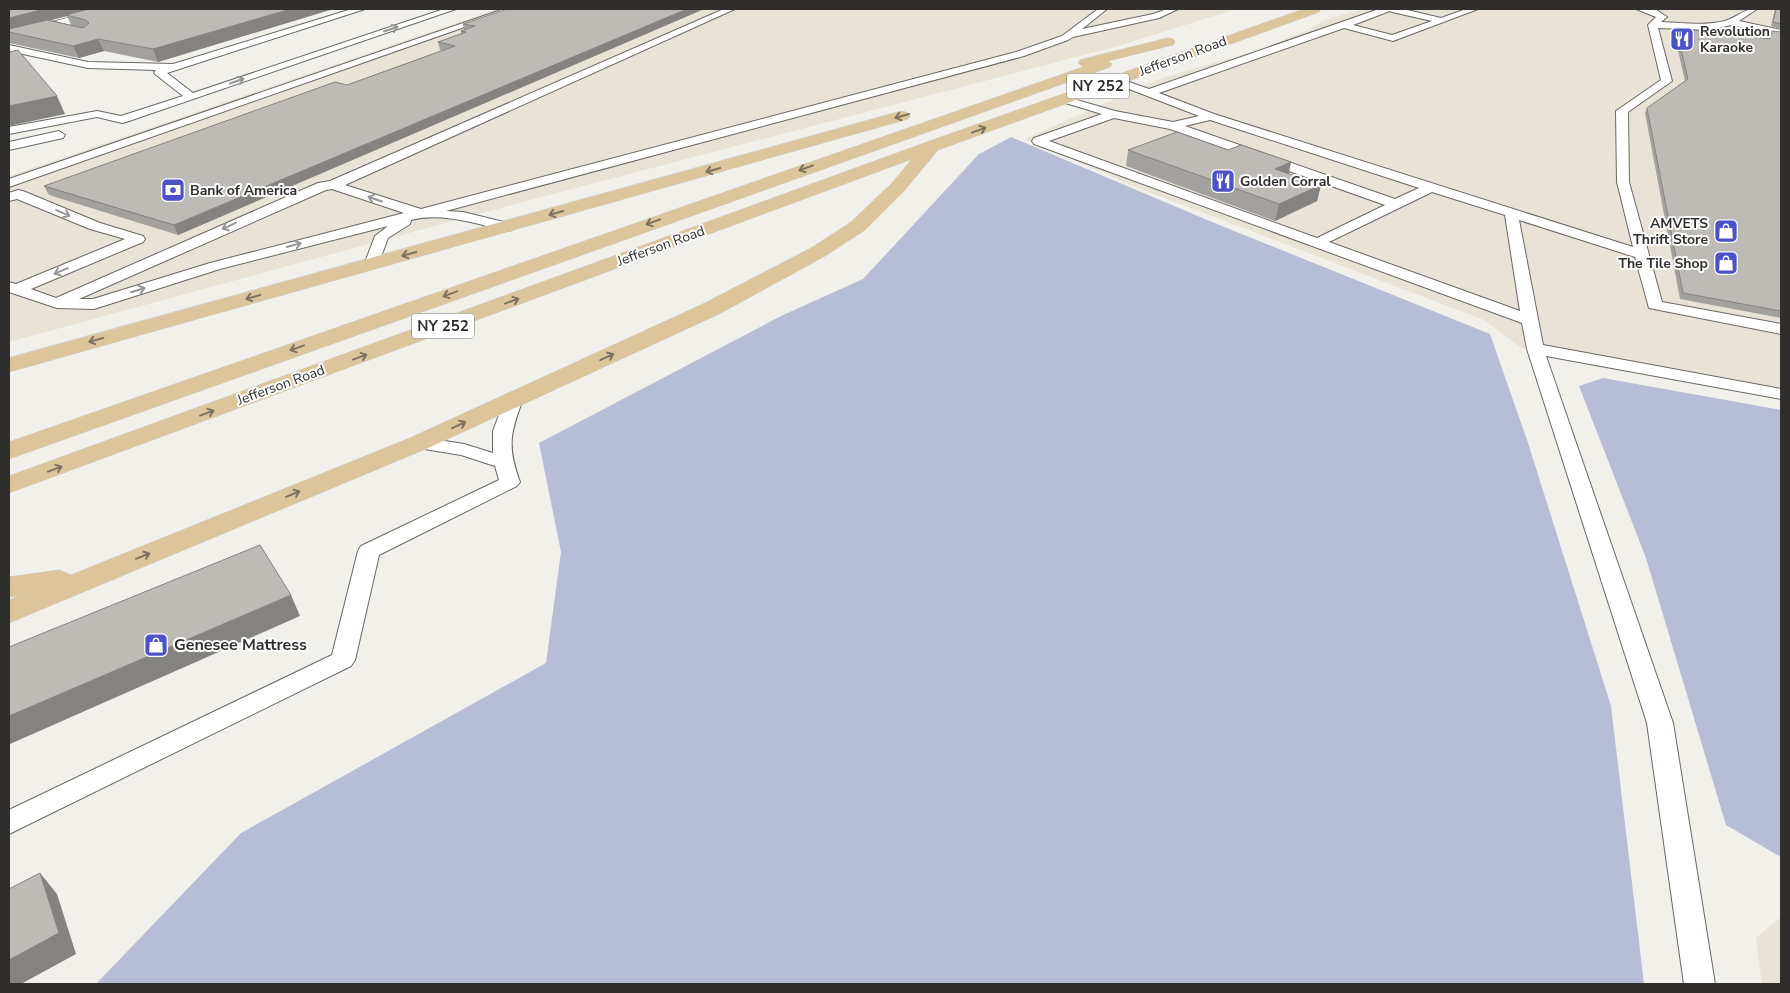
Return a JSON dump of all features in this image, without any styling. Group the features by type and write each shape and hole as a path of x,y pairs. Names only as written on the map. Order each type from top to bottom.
{"main road":[{"name":"Jefferson Road","path":"9,485 933,146 1315,9"},
{"name":"Jefferson Road","path":"9,451 1173,40 1123,52 960,99"},
{"path":"13,364 913,113"},
{"path":"9,612 97,574 419,443 711,309 818,252 858,226 898,188 933,146"},
{"path":"9,587 97,574"}],"street":[{"path":"9,37 116,9"}],"lane":[{"path":"327,9 350,12"},
{"path":"191,97 159,72 361,9"},
{"path":"9,131 97,114 122,120 452,9"},
{"path":"12,191 512,9"},
{"path":"57,303 731,9"},
{"path":"1068,35 1156,16 1174,9"},
{"path":"1149,93 1387,9"},
{"path":"1392,9 1440,20"},
{"path":"1449,9 1464,12"},
{"path":"1344,25 1393,38 1474,9"},
{"path":"1640,9 1652,11 1662,17 1653,25"},
{"path":"1653,25 1709,27 1731,22 1753,9"},
{"path":"12,288 57,303 94,304 215,266 484,197 1002,59 1045,46 1107,12"},
{"path":"1097,29 1107,12"},
{"path":"1731,22 1781,33"},
{"path":"1653,25 1668,81 1622,112 1623,182 1655,306 1781,329"},
{"path":"49,26 68,30"},
{"path":"9,48 88,65 176,67"},
{"path":"17,59 40,55"},
{"path":"1115,80 1210,116 1641,254"},
{"path":"1063,99 1113,114 1173,126 1396,204"},
{"path":"1113,114 1038,141 1529,320"},
{"path":"1173,126 1210,116"},
{"path":"9,146 59,135"},
{"path":"328,186 417,213 463,216 507,227"},
{"path":"1317,243 1431,187"},
{"path":"12,191 95,226 138,239 12,288"},
{"path":"372,264 382,236 417,213"},
{"path":"1511,213 1534,349 1660,723 1700,984"},
{"path":"1534,349 1781,394"},
{"path":"9,824 343,660 369,551 510,482 503,462 502,431 514,399"},
{"path":"419,443 464,450 503,462"}],"shaded area":[{"path":"497,9 1236,9 1118,46 541,197 9,342 9,176"},
{"path":"1362,9 1781,9 1781,398 1521,348 1484,320 1138,188 1025,139 1162,78 1255,51 1312,28 1324,20"},
{"path":"1011,137 1212,222 1490,334 1528,443 1611,706 1644,984 96,984 241,833 546,663 561,552 539,443 781,316 863,279 979,154"},
{"path":"1603,378 1781,410 1781,857 1726,825 1646,558 1579,386"},
{"path":"1781,917 1781,984 1762,984 1756,938"}],"building":[{"path":"9,9 45,9 9,18"},
{"path":"89,9 291,9 153,49 98,39 73,46 9,32 9,29 47,20 83,28 89,23 86,20 66,15"},
{"path":"507,9 687,9 174,225 44,186 335,82 347,85 455,46 438,42 466,32 461,31 475,26 463,24"},
{"path":"1776,9 1781,9 1781,24 1773,22"},
{"path":"1676,28 1770,39 1772,31 1781,32 1781,311 1683,293 1647,108 1688,79"},
{"path":"18,50 57,96 9,106 9,52"},
{"path":"1177,132 1228,150 1241,145 1291,162 1275,169 1321,185 1279,204 1128,150"},
{"path":"260,545 291,595 9,716 9,647"},
{"path":"40,873 59,933 9,960 9,889"}],"place":[{"name":"Revolution Karaoke","path":"1682,39"},
{"name":"Golden Corral","path":"1223,181"},
{"name":"Bank of America","path":"173,190"},
{"name":"AMVETS Thrift Store","path":"1726,231"},
{"name":"The Tile Shop","path":"1726,263"},
{"name":"Genesee Mattress","path":"156,645"}]}
